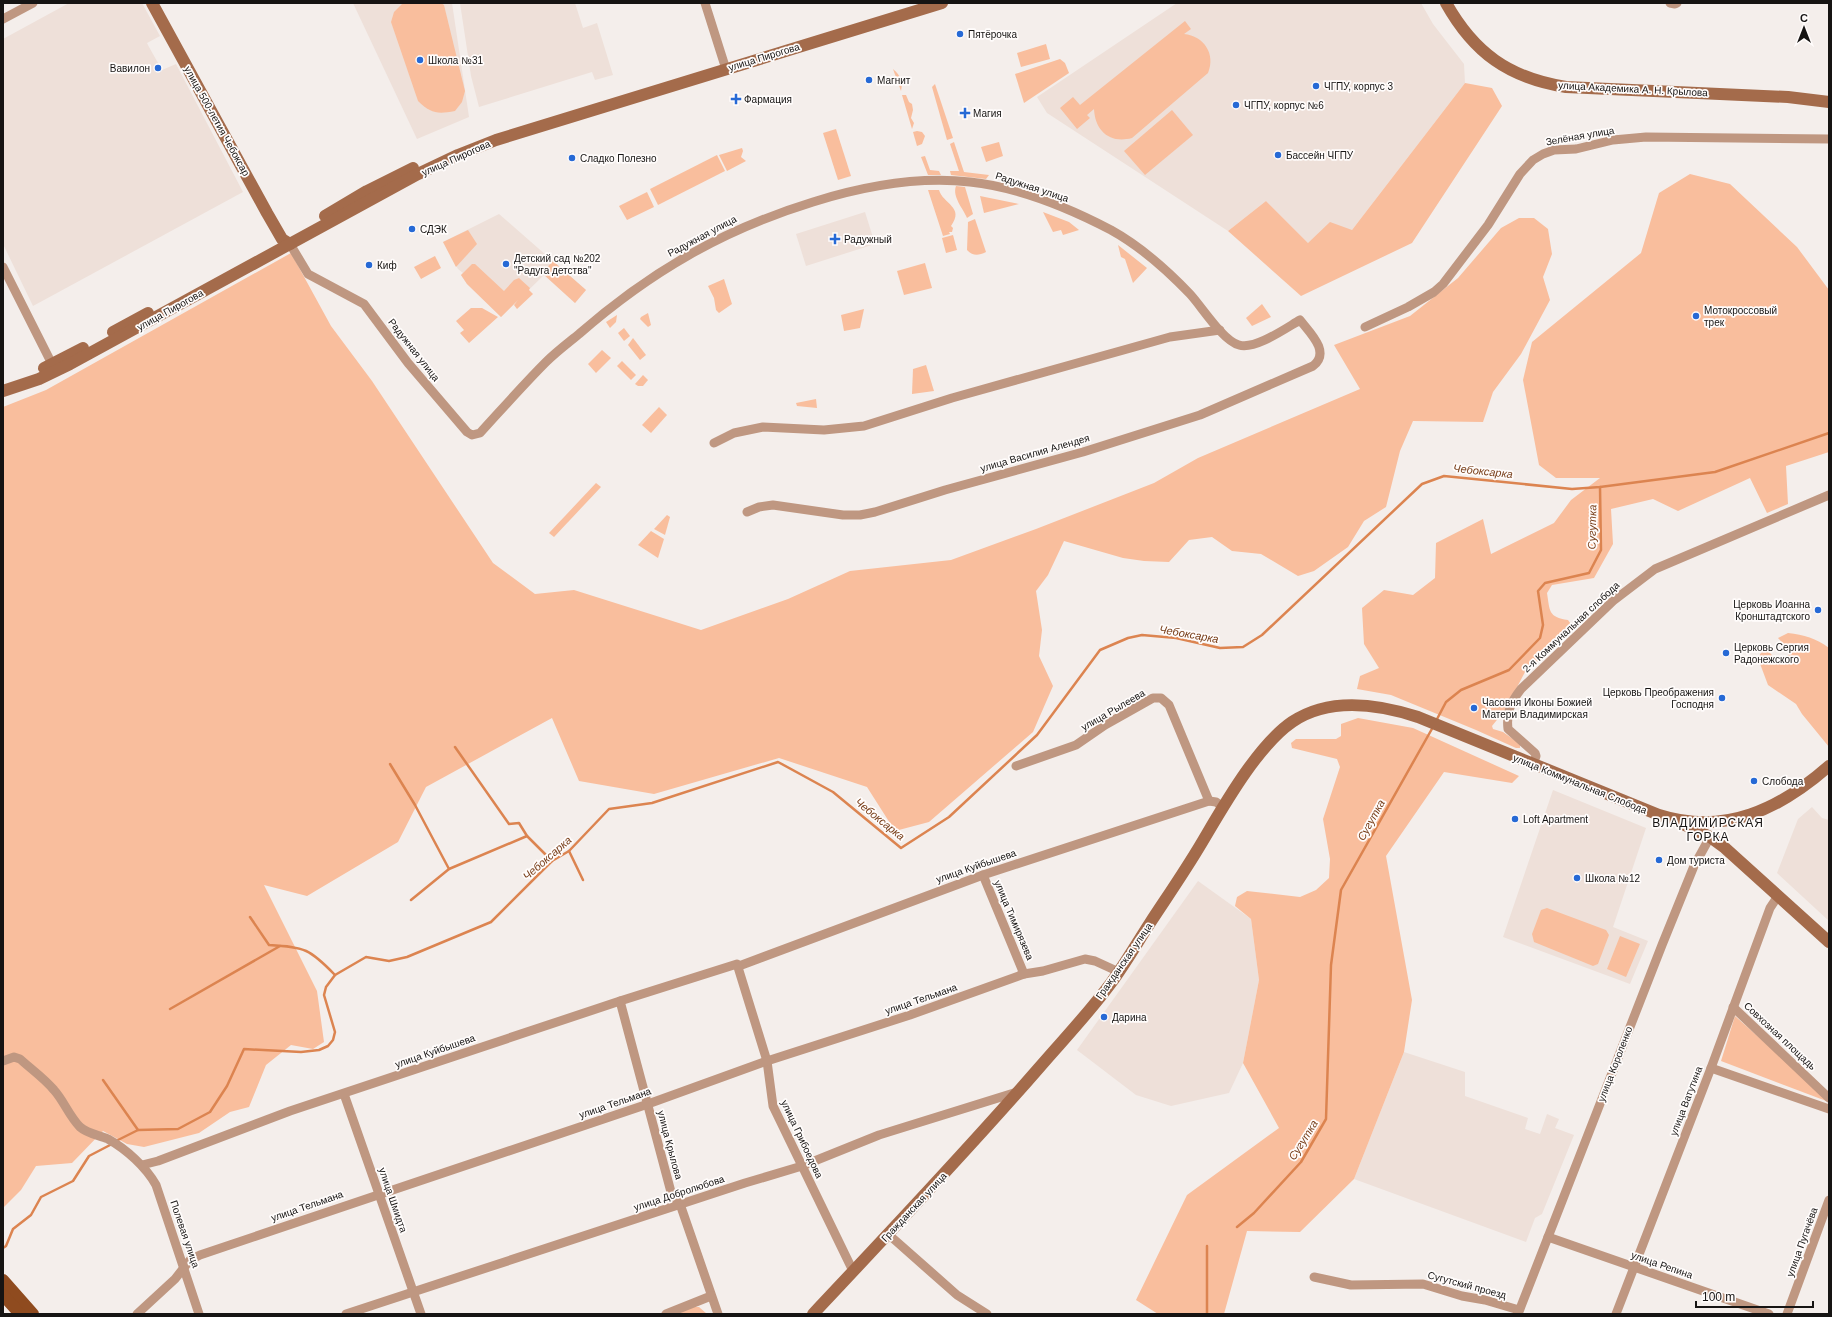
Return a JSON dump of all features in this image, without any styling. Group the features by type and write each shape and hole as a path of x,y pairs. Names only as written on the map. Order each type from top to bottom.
{"main road":[{"name":"улица 500-летия Чебоксар","path":"152,3 165,20"},
{"name":"улица 500-летия Чебоксар","path":"159,3 165,20 172,33 287,240"},
{"name":"улица Пирогова","path":"3,391 54,368 135,325 287,240 367,191 457,151 495,137 863,23 923,5 942,3"},
{"name":"улица Академика А. Н. Крылова","path":"1446,3 1471,41 1486,54 1505,67 1525,77 1542,83 1566,87 1788,97 1829,102"},
{"name":"улица Пирогова","path":"3,382 37,375"},
{"name":"Гражданская улица","path":"813,1314 929,1191 1019,1092 1119,972 1223,807 1264,748 1280,730 1294,720 1325,709 1352,706 1378,707 1418,716"},
{"name":"улица Коммунальная Слобода","path":"1418,716 1534,765 1673,820 1701,823 1726,821 1751,815 1778,803 1802,788 1829,766"},
{"path":"1673,820 1710,837 1725,848 1829,942"},
{"name":"улица Короленко","path":"1710,837 1726,821"},
{"path":"3,1280 33,1314"},
{"path":"3,1295 20,1314"}],"street":[{"path":"3,19 33,3"},
{"path":"705,3 725,66"},
{"path":"1670,3 1677,3"},
{"name":"Зелёная улица","path":"1365,327 1408,307 1434,292 1443,284 1488,226 1520,174 1533,160 1543,154 1554,150 1576,149 1613,140 1646,137 1829,139"},
{"name":"Радужная улица","path":"287,240 308,274 364,304 408,363 467,432 472,435 480,433 546,361 613,304 659,272 696,250 745,226 816,201 877,185 922,180 969,182 1016,192 1070,211 1113,231 1162,267 1194,299 1220,330"},
{"path":"3,267 54,368"},
{"name":"улица Василия Алендея","path":"746,512 759,507 773,505 843,515 860,515 875,512 945,490 1083,452 1200,415 1313,366 1318,361 1320,356 1320,347 1300,320 1255,344 1246,346 1230,341 1220,330"},
{"path":"714,443 742,431 762,427 824,430 859,427 953,398 1170,337 1220,330"},
{"name":"2-я Коммунальная слобода","path":"1534,765 1536,756 1535,753 1508,729 1508,712 1512,701 1520,689 1613,601 1655,569 1829,495"},
{"name":"улица Рылеева","path":"1016,766 1076,745 1105,725 1153,698 1160,698 1169,704 1209,801"},
{"path":"1209,801 1216,802 1223,807"},
{"name":"улица Куйбышева","path":"142,1165 158,1161 290,1111 620,1001 738,965 983,875 1209,801"},
{"name":"улица Короленко","path":"1519,1312 1694,866 1710,837"},
{"name":"улица Тимирязева","path":"983,875 1024,974"},
{"name":"улица Ватутина","path":"1616,1314 1633,1266 1711,1068 1770,908 1778,896"},
{"name":"улица Тельмана","path":"137,1314 175,1279 190,1260 200,1255 379,1193 648,1104 767,1061 910,1015 1024,974 1043,971 1085,959 1095,960 1119,972"},
{"name":"улица Грибоедова","path":"738,965 767,1061 773,1106 853,1271"},
{"name":"улица Крылова","path":"620,1001 671,1192 680,1204 718,1314"},
{"name":"Совхозная площадь","path":"1733,1007 1829,1098"},
{"name":"Полевая улица","path":"3,1061 6,1058 14,1057 20,1059 54,1090 71,1116 81,1128 91,1134 111,1141 142,1165 150,1175 156,1185 199,1314"},
{"path":"1711,1068 1829,1109"},
{"name":"улица Добролюбова","path":"346,1314 680,1204 802,1166 879,1135 1019,1092"},
{"name":"улица Шмидта","path":"344,1094 421,1314"},
{"name":"улица Пугачёва","path":"1787,1314 1829,1200"},
{"path":"888,1234 957,1294 984,1313"},
{"name":"улица Репина","path":"1548,1237 1769,1314"},
{"name":"Сугутский проезд","path":"1314,1277 1351,1285 1423,1284 1462,1296 1485,1300 1519,1312"},
{"path":"666,1314 711,1296"}],"shaded area":[{"path":"69,3 142,3 160,36 147,43 149,47 162,70 176,64 243,192 33,306 3,244 3,39"},
{"name":"Школа №31","path":"353,3 452,3 469,117 417,139"},
{"path":"403,3 441,3 444,5 465,91 462,102 455,111 439,113 431,111 418,101 391,22 394,12"},
{"path":"460,3 575,3 583,28 597,23 613,75 595,80 592,72 479,107 471,76"},
{"path":"1177,3 1421,3 1433,24 1464,64 1465,83 1352,230 1308,243 1266,201 1228,231 1047,113 1037,97"},
{"path":"1185,21 1191,29 1184,34 1197,38 1206,47 1209,53 1210,66 1208,73 1132,138 1117,139 1105,134 1097,124 1094,109 1087,115 1090,118 1077,129 1060,108 1073,97 1080,105"},
{"path":"1046,44 1050,59 1021,67 1017,53"},
{"path":"1060,59 1065,63 1069,73 1024,103 1015,74"},
{"path":"893,69 901,79 901,91"},
{"path":"1465,83 1492,88 1502,106 1412,243 1301,296 1228,231 1266,201 1308,243 1330,222 1352,230"},
{"path":"935,84 953,138 947,140 932,87"},
{"path":"902,95 906,95 909,102 912,104 913,110 911,118 914,123 912,129"},
{"path":"1172,110 1193,135 1145,175 1124,151"},
{"path":"836,129 851,176 838,180 823,133"},
{"path":"913,132 922,132 925,136 922,144 917,146"},
{"path":"954,142 964,172 989,175 986,179 951,175 950,171 959,171 950,144"},
{"path":"999,142 1003,156 986,162 981,147"},
{"path":"742,148 743,151 741,157 746,161 727,171 719,155"},
{"path":"717,155 725,171 658,205 650,189"},
{"path":"925,156 930,170 939,171 941,175 928,175 921,157"},
{"path":"1690,174 1730,184 1797,247 1829,290 1829,452 1786,466 1788,504 1767,513 1750,478 1678,511 1653,499 1611,509 1613,544 1594,578 1552,585 1547,593 1550,609 1553,615 1561,619 1568,620 1573,627 1569,635 1525,672 1505,710 1492,726 1493,729 1503,732 1520,744 1520,748 1516,748 1391,695 1357,689 1360,676 1379,668 1364,644 1362,608 1384,590 1413,595 1435,578 1436,543 1483,519 1491,554 1554,523 1571,500 1600,478 1556,478 1539,465 1523,380 1532,342 1641,253 1659,193"},
{"path":"956,186 965,187 973,214 967,218 955,194"},
{"path":"928,190 939,190 941,195 952,206 956,214 955,220 951,226 953,228 952,232 949,232 950,234 943,236"},
{"path":"647,192 654,207 627,220 619,206"},
{"path":"980,196 1019,204 984,213"},
{"name":"Радужный","path":"865,212 875,244 806,266 796,234"},
{"path":"1043,212 1069,222 1079,230 1063,235 1061,230 1053,232"},
{"name":"Детский сад №202 \"Радуга детства\"","path":"499,214 586,290 575,303 544,275 501,317 467,284 461,275 463,273 458,269 443,242"},
{"path":"1519,218 1534,218 1548,229 1552,254 1543,277 1550,300 1521,354 1493,392 1483,422 1413,421 1400,451 1386,507 1364,521 1348,547 1314,571 1298,576 1261,554 1232,551 1212,537 1189,540 1169,562 1123,558 1064,541 1048,575 1036,591 1042,630 1039,656 1053,686 1033,732 929,822 895,831 867,787 779,758 654,794 579,781 552,718 426,787 398,842 307,896 264,885 317,991 324,1042 313,1049 291,1045 266,1065 249,1107 230,1112 199,1133 144,1147 127,1144 103,1131 72,1163 36,1166 21,1190 3,1208 3,407 46,390 291,253 331,326 372,381 493,563 535,594 574,590 701,630 788,599 850,571 951,560 1036,529 1154,483 1198,458 1360,389 1334,345 1410,316 1458,278 1501,228"},
{"path":"975,219 986,252 978,255 967,250 968,222"},
{"path":"468,230 477,244 456,267 443,242"},
{"path":"953,235 957,250 946,253 942,238"},
{"path":"1118,245 1147,268 1133,283 1125,259 1121,257"},
{"path":"435,256 441,268 421,279 414,267"},
{"path":"553,261 586,290 575,303 542,273"},
{"path":"925,263 932,288 904,295 897,271"},
{"path":"472,264 475,264 504,291 514,280 519,278 530,288 529,290 533,294 517,309 514,305 518,300 501,317 467,284 461,275"},
{"path":"724,279 732,304 719,313 716,310 714,298 708,286"},
{"path":"1262,304 1271,317 1252,326 1246,318"},
{"path":"471,308 482,308 498,317 469,343 460,333 464,330 456,321"},
{"path":"864,309 860,328 844,331 841,315"},
{"path":"648,313 651,325 648,327 640,319"},
{"path":"617,315 616,322 610,328 606,322"},
{"path":"624,328 630,336 624,341 618,333"},
{"path":"633,338 646,355 640,360 628,345"},
{"path":"602,350 611,358 596,373 588,364"},
{"path":"622,361 636,375 631,380 617,366"},
{"path":"926,365 934,391 912,394 913,369"},
{"path":"643,375 648,380 643,386 638,386 635,384"},
{"path":"816,399 817,408 797,406 796,403"},
{"path":"659,407 667,415 651,433 642,425"},
{"path":"596,483 601,487 554,537 549,533"},
{"path":"667,515 670,517 665,535 654,529"},
{"path":"651,531 664,539 658,558 638,545"},
{"path":"1788,633 1810,638 1829,648 1829,747 1802,714 1796,704 1768,685 1759,661 1760,654 1766,649 1780,663 1791,652 1778,638"},
{"path":"1358,718 1413,728 1519,776 1512,783 1444,772 1386,856 1412,1000 1404,1052 1354,1179 1300,1232 1247,1231 1224,1314 1158,1314 1136,1300 1187,1195 1279,1128 1243,1063 1259,980 1251,919 1235,906 1237,897 1247,891 1300,897 1316,890 1329,878 1330,859 1323,819 1340,767 1337,759 1292,748 1291,743 1296,739 1336,739 1341,736 1341,724"},
{"name":"Школа №12","path":"1553,790 1646,828 1613,927 1648,941 1630,984 1503,937"},
{"path":"1812,807 1822,818 1829,820 1829,921 1777,873 1798,819"},
{"path":"1198,881 1251,919 1259,980 1243,1063 1229,1093 1171,1106 1136,1095 1077,1050"},
{"path":"1547,908 1606,930 1609,935 1598,964 1593,966 1534,942 1532,934 1541,910"},
{"path":"1620,936 1640,944 1626,977 1607,969"},
{"path":"1735,1016 1829,1100 1829,1102 1721,1061"},
{"path":"1404,1052 1465,1072 1465,1096 1528,1118 1525,1129 1540,1134 1547,1114 1559,1119 1555,1128 1574,1135 1542,1214 1535,1218 1526,1242 1354,1179"},
{"path":"691,1307 699,1307 707,1314 680,1314"}],"waterway":[{"name":"Чебоксарка","path":"116,1141 138,1130 178,1129 210,1112 227,1086 244,1049 301,1052 319,1050 328,1046 333,1040 335,1032 324,995 326,987 335,975 366,957 389,961 407,957 491,922 552,861 569,851 609,809 652,803 778,762 833,792 901,848 949,817 1037,735 1100,650 1128,638 1142,635 1176,638 1220,648 1243,647 1262,635 1422,484 1444,476 1572,489 1600,487 1715,472 1829,433"},
{"name":"Сугутка","path":"1436,721 1446,702 1461,690 1509,670 1540,638 1543,625 1538,591 1545,583 1589,573 1601,550 1600,487"},
{"name":"Сугутка","path":"1237,1227 1254,1213 1301,1162 1326,1119 1331,965 1341,890 1433,727"},
{"path":"455,747 509,824 519,823 527,836"},
{"path":"390,764 415,805 449,869"},
{"path":"411,900 449,869 527,836 552,861"},
{"path":"569,851 583,880"},
{"path":"250,917 269,945 291,947 306,951 313,955 335,975"},
{"path":"170,1009 280,946"},
{"path":"103,1080 138,1130"},
{"name":"Чебоксарка","path":"3,1248 6,1246 13,1229 31,1215 41,1197 73,1181 89,1156 112,1144"},
{"name":"Сугутка","path":"1207,1246 1207,1314"}],"place":[{"name":"Пятёрочка","path":"960,34"},
{"name":"Школа №31","path":"420,60"},
{"name":"Вавилон","path":"158,68"},
{"name":"Магнит","path":"869,80"},
{"name":"ЧГПУ, корпус 3","path":"1316,86"},
{"name":"Фармация","path":"736,99"},
{"name":"ЧГПУ, корпус №6","path":"1236,105"},
{"name":"Магия","path":"965,113"},
{"name":"Бассейн ЧГПУ","path":"1278,155"},
{"name":"Сладко Полезно","path":"572,158"},
{"name":"СДЭК","path":"412,229"},
{"name":"Радужный","path":"835,239"},
{"name":"Детский сад №202 \"Радуга детства\"","path":"506,264"},
{"name":"Киф","path":"369,265"},
{"name":"Мотокроссовый трек","path":"1696,316"},
{"name":"Церковь Иоанна Кронштадтского","path":"1818,610"},
{"name":"Церковь Сергия Радонежского","path":"1726,653"},
{"name":"Церковь Преображения Господня","path":"1722,698"},
{"name":"Часовня Иконы Божией Матери Владимирская","path":"1474,708"},
{"name":"Слобода","path":"1754,781"},
{"name":"Loft Apartment","path":"1515,819"},
{"name":"Дом туриста","path":"1659,860"},
{"name":"Школа №12","path":"1577,878"},
{"name":"Дарина","path":"1104,1017"}],"district":[{"name":"ВЛАДИМИРСКАЯ ГОРКА","path":"1708,830"}]}
